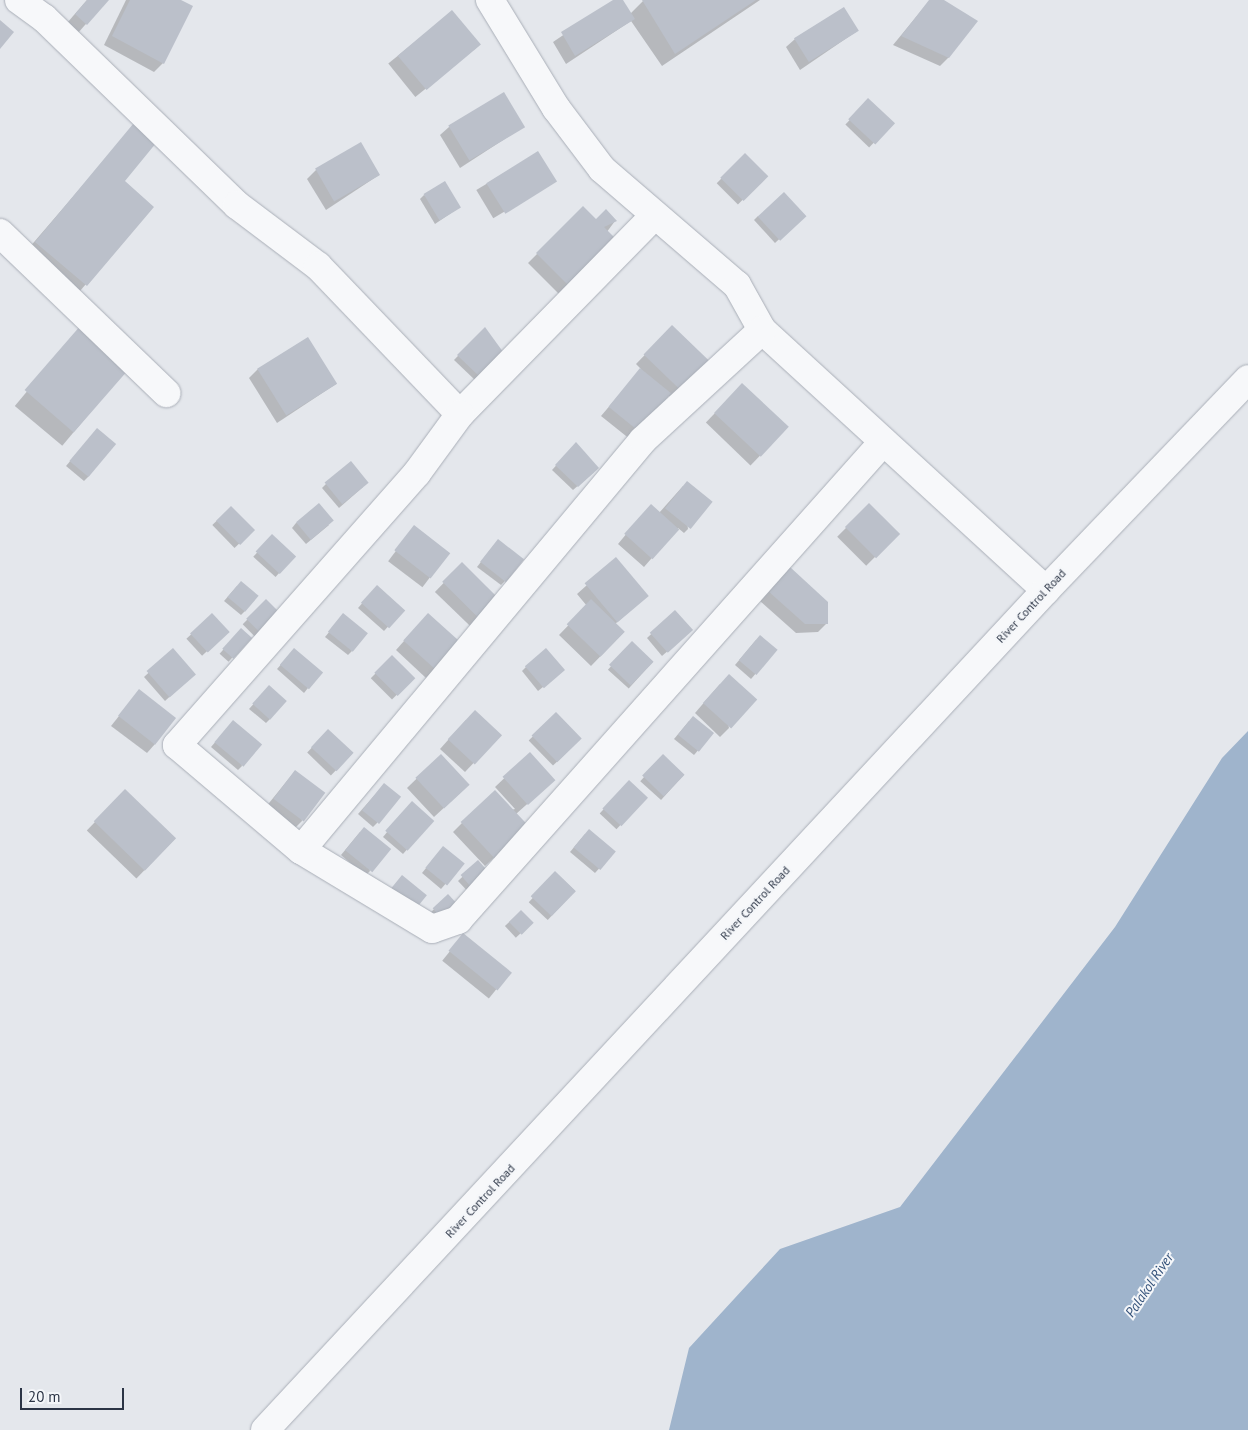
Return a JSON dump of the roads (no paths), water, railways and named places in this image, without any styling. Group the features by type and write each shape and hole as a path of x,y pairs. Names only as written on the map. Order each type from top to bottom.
{"street":[{"path":"19,0 44,18 237,205 318,266 460,414"},
{"path":"490,0 556,108 591,154 654,216 738,285 762,330 1046,590"},
{"path":"654,216 460,414 417,473 177,745 301,850 432,928 458,920 883,442"},
{"path":"0,233 166,393"},
{"path":"301,850 643,440 762,330"},
{"name":"River Control Road","path":"265,1430 1046,590 1248,379"}],"water":[{"name":"Palakol River","path":"1248,731 1248,1430 669,1430 689,1348 780,1249 900,1207 1115,927 1222,758"}]}
